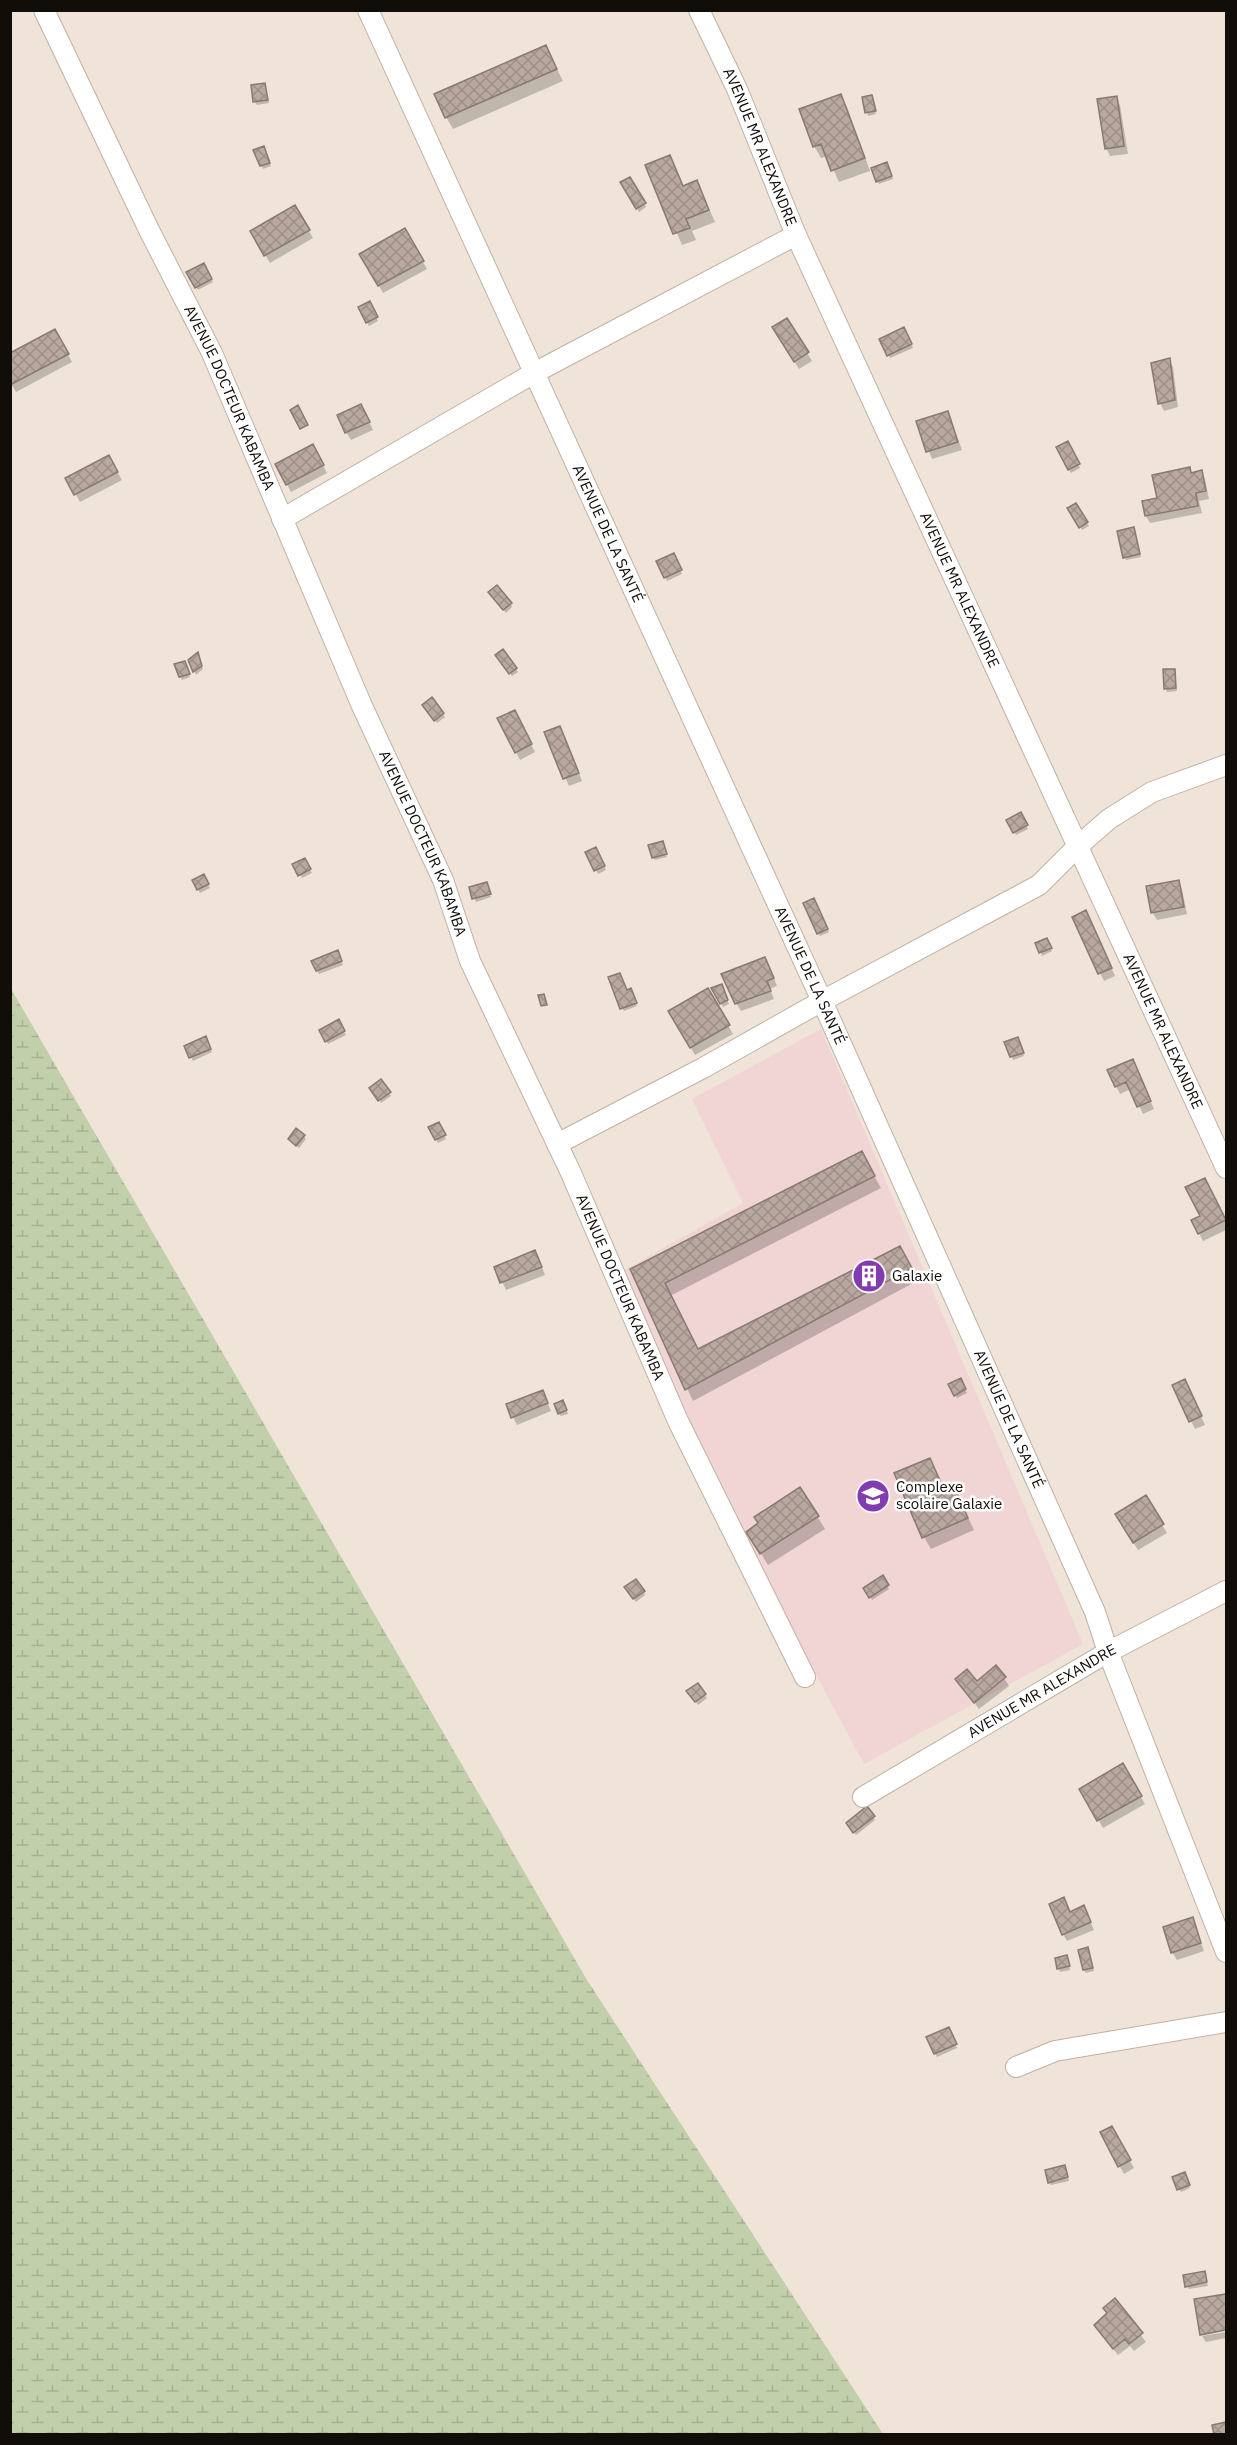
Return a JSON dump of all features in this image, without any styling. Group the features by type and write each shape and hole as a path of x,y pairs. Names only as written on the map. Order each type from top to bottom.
{"street":[{"name":"AVENUE DOCTEUR KABAMBA","path":"44,10 149,230 212,353 362,706 443,880 470,961 557,1144 678,1421 805,1677"},
{"name":"AVENUE DE LA SANTÉ","path":"368,10 822,1001 1095,1612 1108,1652 1227,1952"},
{"name":"AVENUE MR ALEXANDRE","path":"699,10 737,89 796,235 1227,1168"},
{"path":"282,519 534,373 796,235"},
{"path":"557,1144 703,1068 822,1001 1039,885 1109,819 1152,792 1227,765"},
{"name":"AVENUE MR ALEXANDRE","path":"863,1797 1108,1652 1227,1591"},
{"path":"1016,2067 1055,2051 1227,2022"}],"shaded area":[{"name":"Complexe scolaire Galaxie","path":"821,1029 1083,1644 864,1764 779,1606 672,1386 624,1270 743,1203 692,1099"}],"green space":[{"path":"10,987 587,1980 883,2434 11,2434"}],"building":[{"path":"546,45 557,69 445,118 434,94"},
{"path":"265,83 268,100 253,102 251,85"},
{"path":"841,94 865,158 831,171 821,144 813,147 799,109"},
{"path":"872,95 876,111 865,113 862,97"},
{"path":"1117,96 1124,146 1105,149 1097,99"},
{"path":"264,146 270,163 260,166 253,150"},
{"path":"670,155 683,186 697,180 709,210 686,219 690,228 673,234 645,165"},
{"path":"887,162 892,176 876,182 871,168"},
{"path":"630,177 646,203 636,209 620,182"},
{"path":"295,205 310,230 264,256 250,231"},
{"path":"405,228 424,261 378,286 359,254"},
{"path":"204,263 212,279 195,288 186,272"},
{"path":"370,301 378,317 366,323 358,307"},
{"path":"787,318 809,352 794,362 772,327"},
{"path":"904,327 912,344 887,356 879,339"},
{"path":"55,329 69,354 10,385 10,353"},
{"path":"1170,358 1175,400 1158,404 1151,363"},
{"path":"361,404 370,422 345,433 337,415"},
{"path":"298,405 308,425 300,429 290,410"},
{"path":"948,411 958,442 926,452 916,421"},
{"path":"1068,441 1080,464 1068,470 1056,447"},
{"path":"313,444 324,465 286,485 275,464"},
{"path":"109,455 118,472 74,495 65,478"},
{"path":"1190,467 1191,473 1202,470 1206,491 1196,493 1198,506 1145,516 1142,501 1157,498 1152,475"},
{"path":"1076,503 1088,522 1079,528 1067,508"},
{"path":"1134,527 1140,554 1123,558 1117,531"},
{"path":"674,553 682,570 664,578 656,561"},
{"path":"497,585 512,603 503,610 488,592"},
{"path":"503,649 517,668 509,674 495,655"},
{"path":"198,652 202,666 193,672 188,660"},
{"path":"185,661 190,674 179,677 174,664"},
{"path":"1163,669 1175,669 1176,688 1164,689"},
{"path":"432,697 444,713 434,721 422,705"},
{"path":"515,710 532,744 515,753 497,718"},
{"path":"560,726 579,773 563,779 544,732"},
{"path":"1021,812 1028,825 1013,833 1006,820"},
{"path":"663,841 667,854 652,858 648,845"},
{"path":"596,847 605,866 594,871 585,852"},
{"path":"305,858 311,869 298,876 292,864"},
{"path":"204,874 209,884 197,890 192,880"},
{"path":"1179,880 1184,907 1151,913 1146,886"},
{"path":"487,882 491,894 472,899 469,887"},
{"path":"814,898 828,929 817,934 803,903"},
{"path":"1086,910 1112,968 1098,974 1072,917"},
{"path":"1047,938 1052,948 1039,953 1035,943"},
{"path":"338,950 342,961 316,971 311,961"},
{"path":"765,957 774,978 767,981 771,991 735,1004 721,974"},
{"path":"620,973 627,990 631,988 637,1003 620,1009 608,977"},
{"path":"722,984 728,1000 720,1004 711,988"},
{"path":"708,988 730,1025 690,1048 668,1011"},
{"path":"544,994 547,1005 541,1006 538,995"},
{"path":"339,1019 345,1031 325,1042 319,1030"},
{"path":"206,1036 211,1049 189,1058 184,1046"},
{"path":"1018,1037 1024,1053 1010,1057 1004,1042"},
{"path":"1133,1059 1151,1101 1137,1107 1126,1082 1115,1087 1107,1070"},
{"path":"381,1079 391,1092 378,1101 369,1088"},
{"path":"439,1122 446,1135 435,1140 428,1127"},
{"path":"296,1128 305,1135 296,1146 288,1139"},
{"name":"Galaxie","path":"862,1151 875,1176 665,1283 698,1349 900,1246 912,1268 685,1390 630,1269"},
{"path":"1205,1178 1226,1220 1198,1234 1191,1220 1200,1216 1185,1187"},
{"path":"535,1250 542,1267 500,1283 494,1267"},
{"path":"961,1378 966,1389 954,1396 948,1384"},
{"path":"1185,1379 1202,1416 1189,1422 1172,1385"},
{"path":"543,1390 548,1403 511,1418 506,1404"},
{"path":"563,1400 567,1410 558,1414 554,1404"},
{"path":"930,1458 946,1494 956,1490 968,1518 922,1538 894,1473"},
{"path":"800,1487 819,1516 760,1554 746,1532 758,1523 754,1517"},
{"path":"1146,1495 1164,1524 1133,1543 1115,1514"},
{"path":"883,1575 889,1585 869,1598 863,1588"},
{"path":"636,1579 645,1591 633,1599 624,1587"},
{"path":"996,1665 1006,1677 974,1703 955,1679 967,1669 977,1681"},
{"path":"698,1683 706,1694 695,1702 686,1691"},
{"path":"1123,1763 1142,1796 1097,1821 1079,1789"},
{"path":"867,1806 875,1816 853,1833 846,1823"},
{"path":"1064,1897 1070,1912 1084,1905 1091,1922 1062,1935 1049,1904"},
{"path":"1193,1917 1201,1943 1171,1953 1163,1927"},
{"path":"1088,1947 1093,1968 1083,1970 1078,1950"},
{"path":"1067,1955 1070,1966 1057,1969 1055,1958"},
{"path":"949,2027 957,2044 934,2054 926,2037"},
{"path":"1112,2126 1131,2160 1118,2167 1100,2132"},
{"path":"1065,2165 1068,2177 1048,2183 1045,2170"},
{"path":"1185,2172 1190,2185 1177,2190 1172,2177"},
{"path":"1205,2271 1207,2282 1185,2287 1183,2275"},
{"path":"1226,2294 1226,2330 1200,2335 1194,2299"},
{"path":"1115,2298 1143,2333 1129,2344 1125,2339 1113,2349 1094,2325 1107,2313 1103,2308"},
{"path":"1226,2422 1226,2434 1214,2434 1212,2425"}],"place":[{"name":"Galaxie","path":"869,1276"},
{"name":"Complexe scolaire Galaxie","path":"873,1496"}]}
